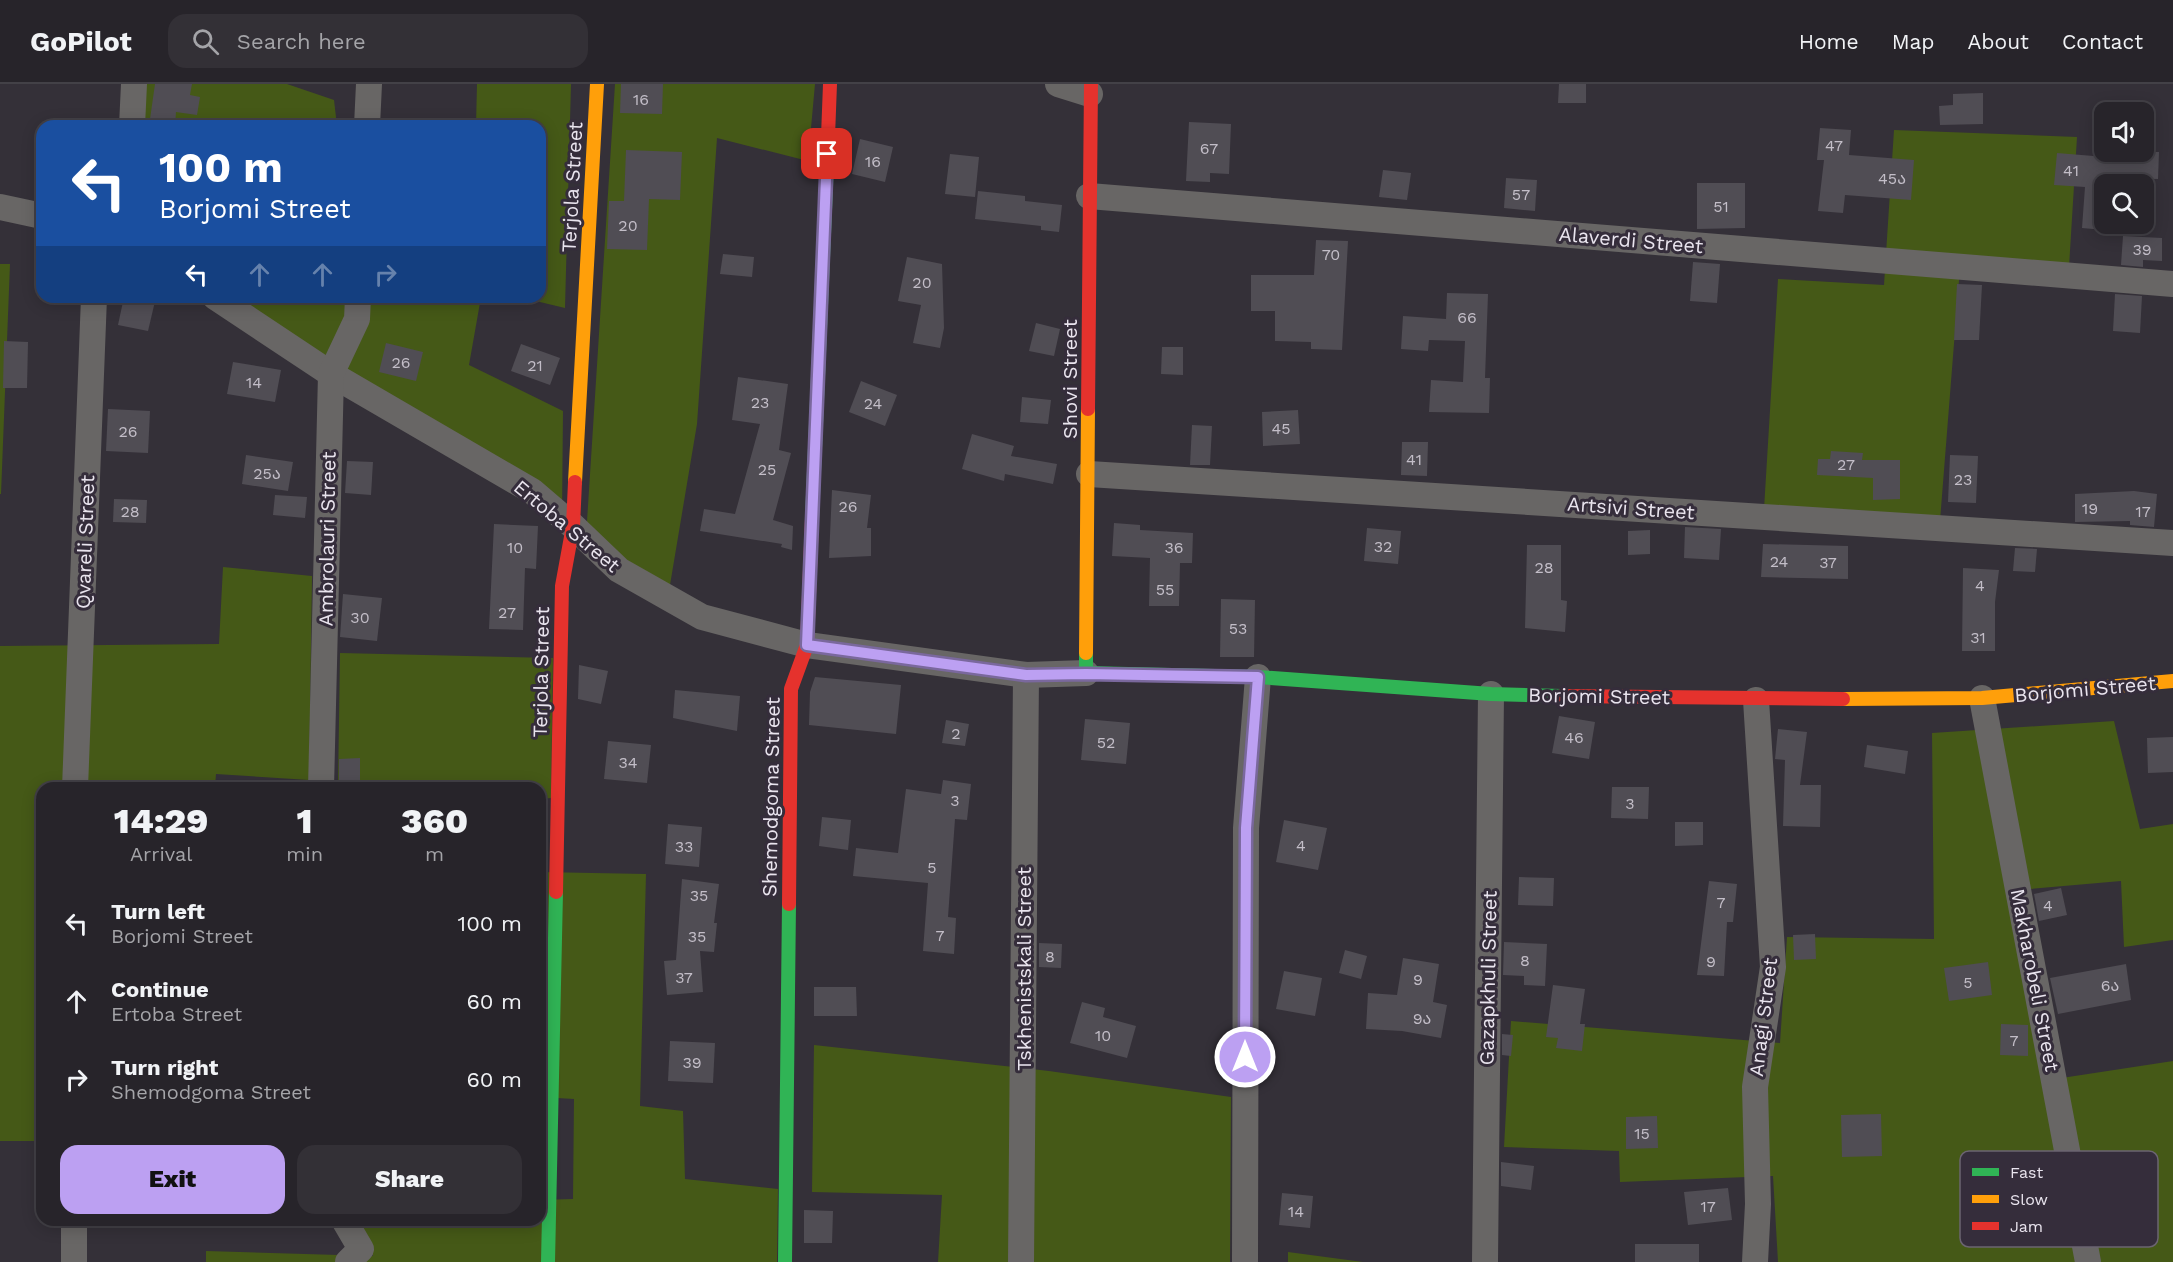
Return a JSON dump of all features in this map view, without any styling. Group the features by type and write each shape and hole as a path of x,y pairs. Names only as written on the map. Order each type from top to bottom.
{"street":[{"path":"132,120 134,84"},
{"path":"367,120 369,84"},
{"name":"Terjola Street","path":"548,1262 562,586 573,525 597,84"},
{"name":"Shemodgoma Street","path":"785,1262 791,689 807,645 830,84"},
{"path":"1058,84 1090,89"},
{"name":"Shovi Street","path":"1086,674 1090,89"},
{"name":"Alaverdi Street","path":"1089,196 2173,284"},
{"path":"0,207 36,215"},
{"name":"Qvareli Street","path":"75,782 94,303"},
{"name":"Ertoba Street","path":"224,303 332,374 532,491 573,525 619,570 702,617 807,645 1026,675"},
{"name":"Ambrolauri Street","path":"321,782 332,374 357,319 358,303"},
{"name":"Artsivi Street","path":"1089,474 2173,543"},
{"name":"Borjomi Street","path":"1026,675 1258,677 1491,694 1756,700 1982,698 2173,681"},
{"name":"Tskhenistskali Street","path":"1022,1262 1026,675"},
{"path":"1245,1262 1246,828 1258,677"},
{"name":"Gazapkhuli Street","path":"1485,1262 1491,694"},
{"name":"Makharobeli Street","path":"1982,698 2067,1151"},
{"name":"Anagi Street","path":"1755,1262 1758,1204 1755,1088 1773,967 1756,700"},
{"path":"74,1226 74,1262"},
{"path":"348,1226 361,1249 348,1262"},
{"name":"Makharobeli Street","path":"2085,1247 2088,1262"}],"green space":[{"path":"142,84 287,84 334,100 336,120 139,120"},
{"path":"477,84 571,84 565,308 544,303 546,303 546,120 476,120"},
{"path":"615,84 815,84 808,161 717,138 697,424 670,585 586,537"},
{"path":"1894,130 2077,137 2069,267 1961,255 1940,521 1764,509 1778,279 1884,285"},
{"path":"0,264 10,264 1,494 0,494"},
{"path":"228,303 480,303 469,365 563,411 562,515"},
{"path":"223,567 312,576 309,780 216,774 215,782 36,782 36,1141 0,1141 0,646 219,644"},
{"path":"340,653 553,658 551,798 546,798 546,782 338,782"},
{"path":"2114,721 2140,829 2173,824 2173,940 2124,947 2121,881 2007,891 2042,1081 2173,1061 2173,1262 1778,1262 1773,1176 1620,1182 1619,1151 1504,1147 1511,1021 1780,1043 1787,937 1934,939 1932,733"},
{"path":"546,872 646,874 640,1106 683,1111 685,1179 778,1189 777,1262 206,1262 206,1251 373,1256 359,1226 546,1226 546,1200 573,1199 574,1099 546,1097"},
{"path":"814,1045 1049,1071 1231,1097 1230,1262 938,1262 942,1195 812,1192"},
{"path":"1288,1252 1363,1262 1288,1262"}],"building":[{"path":"155,84 192,84 190,95 200,97 197,115 176,112 175,120 150,120"},
{"path":"621,84 663,84 662,114 620,113"},
{"path":"1559,84 1586,84 1586,103 1558,103"},
{"path":"1983,93 1983,124 1940,125 1939,106 1953,105 1953,94"},
{"path":"1189,122 1231,124 1229,174 1210,173 1210,182 1186,181"},
{"path":"1820,128 1851,130 1849,155 1914,160 1911,200 1845,195 1843,213 1818,211 1824,160 1817,160"},
{"path":"860,139 893,147 885,182 852,174"},
{"path":"626,150 682,152 680,200 649,199 647,250 607,249 609,201 624,201"},
{"path":"2154,152 2159,152 2158,179 2154,179 2154,174 2094,174 2094,229 2082,228 2085,187 2054,185 2057,153 2094,156 2094,162 2154,162"},
{"path":"950,154 979,157 975,197 945,194"},
{"path":"1383,170 1411,173 1407,200 1379,197"},
{"path":"1506,178 1537,180 1535,211 1504,208"},
{"path":"1697,183 1745,183 1745,228 1697,229"},
{"path":"978,191 1025,196 1025,201 1062,205 1059,232 1041,230 1041,226 975,219"},
{"path":"2123,236 2162,238 2162,261 2143,260 2143,267 2121,265"},
{"path":"1316,240 1348,241 1342,350 1311,349 1311,342 1275,341 1275,311 1251,311 1251,275 1314,275"},
{"path":"723,254 754,257 752,277 720,274"},
{"path":"907,257 942,264 944,328 940,348 913,343 921,305 898,301"},
{"path":"1693,262 1720,264 1717,303 1690,301"},
{"path":"1957,284 1982,285 1979,340 1954,340"},
{"path":"1447,293 1488,294 1485,378 1490,378 1489,413 1429,412 1431,380 1463,382 1465,341 1429,340 1428,351 1401,349 1403,316 1446,319"},
{"path":"2115,294 2142,296 2140,333 2113,331"},
{"path":"123,303 155,303 148,331 118,325"},
{"path":"1036,323 1060,329 1054,356 1029,351"},
{"path":"4,341 28,342 27,388 3,388"},
{"path":"386,343 423,352 416,381 379,372"},
{"path":"521,344 560,358 550,385 511,371"},
{"path":"1162,347 1183,347 1183,375 1161,374"},
{"path":"233,362 281,370 275,402 227,394"},
{"path":"738,377 788,384 779,450 791,453 773,520 793,526 792,550 781,547 782,544 700,531 704,509 735,514 760,424 732,420"},
{"path":"861,381 897,395 885,426 849,412"},
{"path":"1022,397 1051,400 1048,424 1020,422"},
{"path":"108,409 150,411 148,453 106,451"},
{"path":"1298,410 1300,444 1263,446 1262,412"},
{"path":"1192,425 1212,426 1210,465 1190,465"},
{"path":"972,434 1014,446 1011,456 1057,464 1053,484 1005,474 1004,481 962,469"},
{"path":"1402,442 1428,442 1427,476 1401,475"},
{"path":"1831,451 1863,453 1862,460 1900,460 1900,499 1873,500 1873,478 1817,475 1818,459 1830,459"},
{"path":"246,455 293,462 288,491 242,484"},
{"path":"1950,455 1978,456 1976,503 1948,502"},
{"path":"347,461 373,462 371,495 345,493"},
{"path":"832,490 871,495 867,528 871,528 871,556 829,558"},
{"path":"2134,491 2157,494 2154,527 2130,525 2130,521 2075,522 2075,494"},
{"path":"275,495 307,497 305,518 273,515"},
{"path":"114,499 147,500 146,523 113,522"},
{"path":"1114,523 1140,525 1140,530 1193,533 1192,563 1180,563 1179,606 1149,606 1150,558 1112,556"},
{"path":"494,524 538,526 536,569 525,568 523,630 489,629"},
{"path":"1685,527 1721,529 1719,560 1684,558"},
{"path":"1367,528 1401,531 1398,564 1364,561"},
{"path":"1650,530 1650,554 1628,555 1628,531"},
{"path":"1763,544 1848,546 1848,579 1761,577"},
{"path":"1527,545 1561,545 1561,600 1567,601 1565,632 1525,628"},
{"path":"2015,548 2037,549 2035,572 2013,571"},
{"path":"1963,568 1999,570 1995,602 1995,651 1962,651"},
{"path":"343,594 382,598 377,641 340,637"},
{"path":"1221,599 1255,600 1254,657 1220,657"},
{"path":"579,665 608,671 601,704 578,699"},
{"path":"815,677 901,685 896,734 809,725 810,692"},
{"path":"675,690 740,696 737,731 673,718"},
{"path":"1559,716 1595,722 1589,759 1552,753"},
{"path":"1085,719 1130,723 1126,764 1081,760"},
{"path":"946,720 969,724 965,746 942,743"},
{"path":"1778,729 1807,732 1800,785 1821,785 1820,827 1783,826 1785,760 1775,759"},
{"path":"2173,737 2173,772 2148,773 2147,738"},
{"path":"608,741 651,745 647,783 604,779"},
{"path":"1867,745 1908,751 1905,774 1864,767"},
{"path":"360,758 360,780 339,780 339,759"},
{"path":"943,780 971,784 967,820 955,819 948,917 956,918 954,954 923,951 928,883 853,876 856,848 898,853 906,789 941,794"},
{"path":"1612,787 1649,787 1648,819 1611,818"},
{"path":"822,817 851,820 848,850 819,846"},
{"path":"1284,820 1327,828 1318,870 1276,862"},
{"path":"1675,822 1703,822 1703,845 1675,846"},
{"path":"668,824 702,827 699,867 665,864"},
{"path":"1519,877 1554,878 1553,906 1518,905"},
{"path":"682,879 719,884 714,923 717,923 714,952 700,951 703,992 667,995 664,961 676,960"},
{"path":"1709,881 1737,884 1733,922 1727,922 1724,976 1697,975"},
{"path":"2061,888 2067,915 2039,921 2034,894"},
{"path":"1815,934 1816,959 1794,960 1793,935"},
{"path":"1504,942 1547,944 1545,986 1524,985 1524,976 1503,975"},
{"path":"1039,943 1062,944 1061,968 1039,967"},
{"path":"1345,950 1367,956 1361,979 1339,973"},
{"path":"1403,958 1439,964 1433,1002 1447,1005 1441,1038 1402,1031 1366,1029 1368,993 1397,995"},
{"path":"1988,962 1992,995 1949,1001 1944,968"},
{"path":"2126,964 2131,1000 2058,1014 2050,978"},
{"path":"1284,971 1322,978 1315,1016 1276,1009"},
{"path":"1553,985 1585,989 1580,1024 1585,1024 1582,1051 1556,1048 1558,1038 1546,1037"},
{"path":"814,987 856,987 857,1016 814,1016"},
{"path":"1082,1002 1105,1008 1103,1017 1136,1026 1127,1058 1070,1043"},
{"path":"2001,1024 2028,1025 2028,1056 2000,1055"},
{"path":"1502,1034 1513,1035 1511,1056 1502,1055"},
{"path":"670,1041 715,1043 713,1083 668,1081"},
{"path":"1881,1114 1882,1156 1842,1157 1841,1115"},
{"path":"1657,1116 1658,1148 1626,1149 1626,1117"},
{"path":"1501,1162 1534,1166 1531,1190 1501,1186"},
{"path":"1728,1188 1732,1220 1688,1225 1684,1192"},
{"path":"1282,1193 1313,1196 1310,1228 1279,1225"},
{"path":"804,1210 833,1211 832,1243 804,1243"},
{"path":"1635,1244 1699,1244 1699,1262 1635,1262"}],"traffic: fast":[{"path":"812,519 827,163"},
{"path":"1086,653 1086,673 1258,677 1491,694 1562,696"},
{"path":"548,1262 556,892"},
{"path":"785,1262 789,904"}],"traffic: slow":[{"path":"575,482 597,84"},
{"path":"1086,653 1088,409"},
{"path":"1843,699 1982,698 2173,681"}],"traffic: jam":[{"path":"827,163 830,84"},
{"path":"1088,409 1091,84"},
{"path":"556,892 562,586 573,526 575,482"},
{"path":"789,904 791,689 807,645 812,519"},
{"path":"1562,696 1843,699"}],"route":[{"path":"827,154 807,645 1026,675 1258,677 1246,828 1245,1057"}]}
